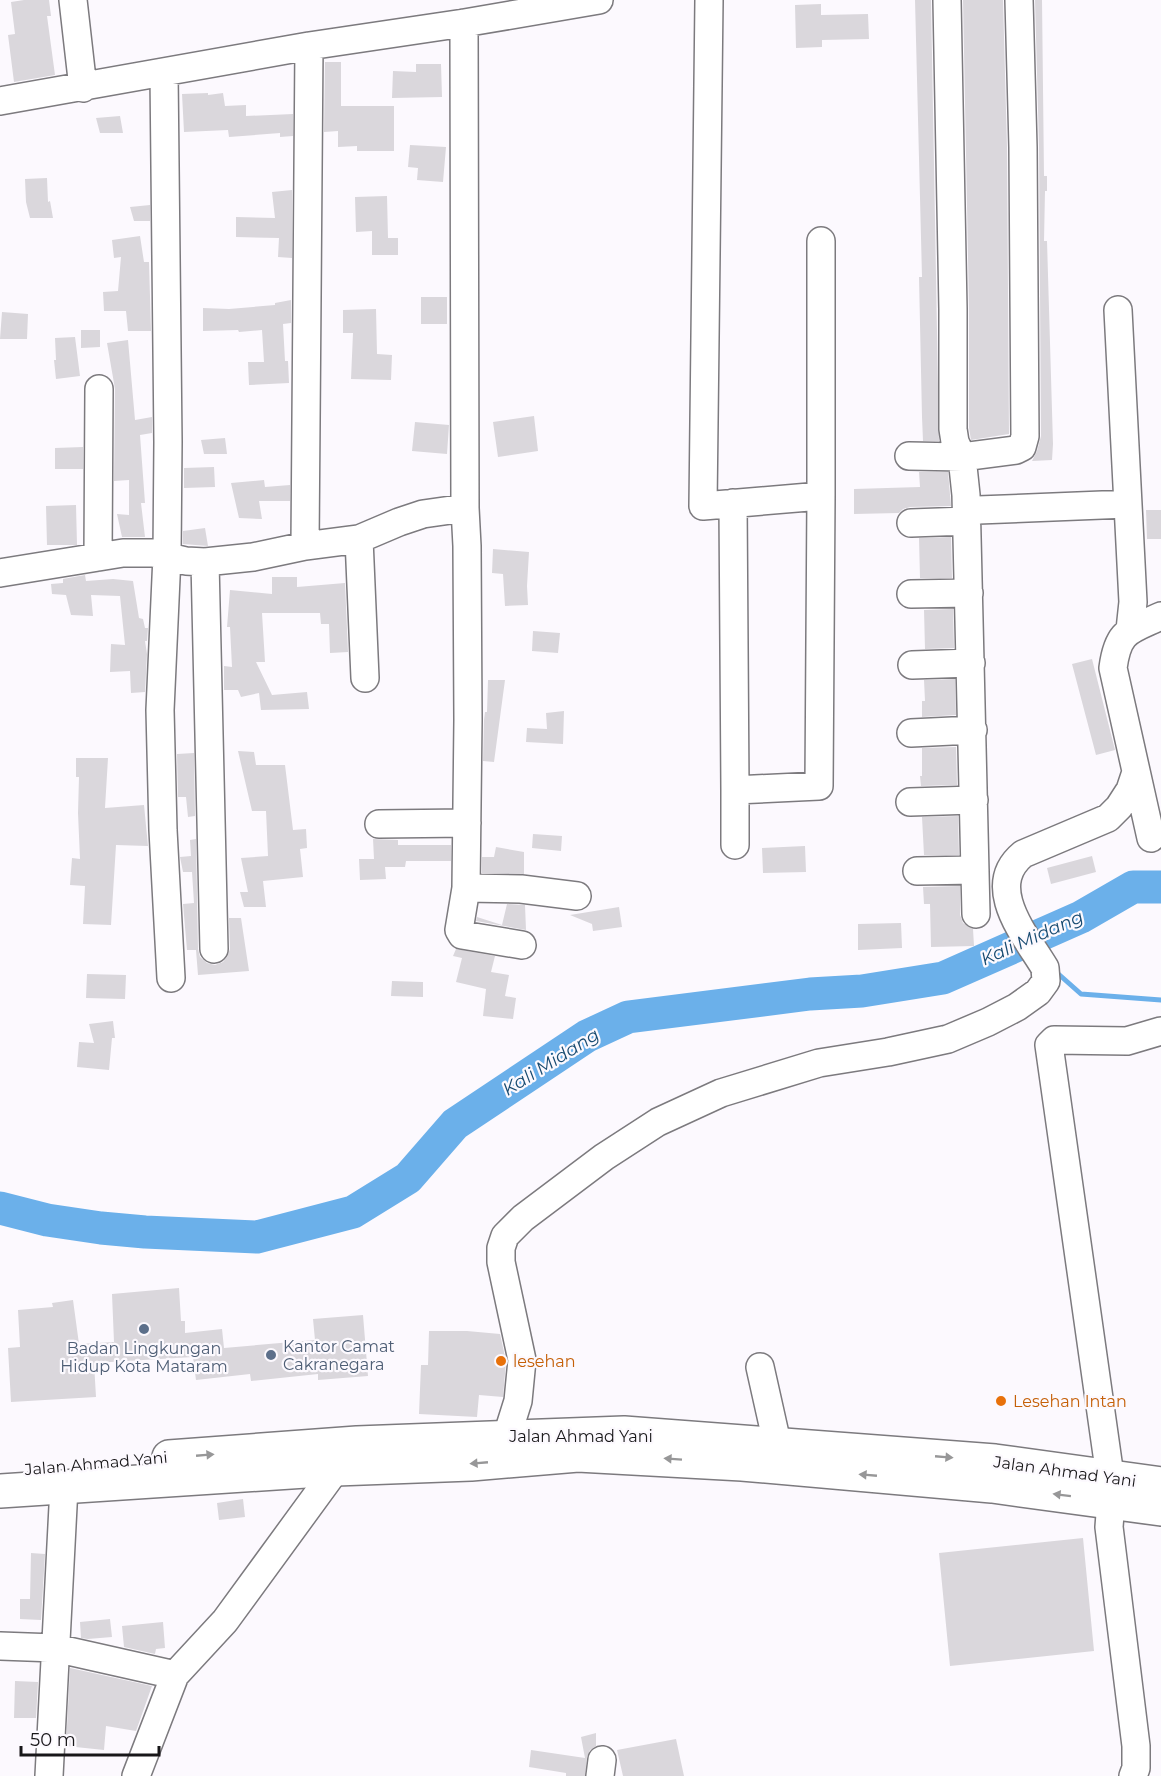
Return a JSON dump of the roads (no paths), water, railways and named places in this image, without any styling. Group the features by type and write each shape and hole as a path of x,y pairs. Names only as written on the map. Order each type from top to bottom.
{"highway":[{"name":"Jalan Ahmad Yani","path":"0,1471 262,1450 394,1454 507,1436 624,1433 777,1443 1110,1489 1161,1484"},
{"path":"0,1491 336,1469 394,1454 471,1464 578,1455 610,1455 742,1464 994,1474"},
{"path":"1110,1489 1161,1509"}],"street":[{"path":"73,0 83,88"},
{"path":"0,101 309,46 599,0"},
{"path":"709,0 703,506 820,496"},
{"path":"947,0 953,429 962,457 972,515 969,593 976,914"},
{"path":"909,456 962,457 1019,449 1022,447 1025,436 1023,147 1019,0"},
{"path":"464,23 467,823 466,888 459,930 460,934 522,945"},
{"path":"305,546 309,46"},
{"path":"164,73 168,442 167,556 160,710 163,830 171,978"},
{"path":"735,790 819,786 821,241"},
{"path":"1118,310 1133,602 1130,630"},
{"path":"98,557 99,388"},
{"path":"733,503 735,845"},
{"path":"911,523 972,515 1127,504"},
{"path":"0,573 123,553 153,553 186,561 205,562 253,557 305,546 359,539 423,514 465,508"},
{"path":"359,539 365,678"},
{"path":"205,562 214,949"},
{"path":"911,594 969,593"},
{"path":"1156,842 1135,775 1113,668 1119,640 1130,630 1161,616"},
{"path":"912,665 971,663"},
{"path":"911,732 972,730"},
{"path":"507,1436 518,1401 522,1360 501,1248 506,1236 523,1218 604,1157 658,1122 722,1093 819,1063 888,1052 948,1039 988,1023 1038,992 1047,981 1045,969 1008,904 1006,888 1009,872 1014,861 1023,854 1108,818 1119,807 1130,790 1135,775"},
{"path":"910,802 974,800"},
{"path":"1108,818 1132,824 1156,842"},
{"path":"379,824 467,823"},
{"path":"917,871 975,870"},
{"path":"466,888 521,889 577,897"},
{"path":"1133,1776 1136,1768 1137,1746 1109,1527 1110,1489 1049,1045 1054,1040 1126,1041 1161,1032"},
{"path":"760,1367 777,1443"},
{"path":"136,1776 175,1675 225,1621 336,1469"},
{"path":"49,1776 64,1486"},
{"path":"0,1646 55,1648 175,1675"}],"waterway":[{"name":"Kali Midang","path":"0,1208 47,1220 101,1228 257,1237 353,1212 408,1178 455,1124 587,1036 628,1017 810,994 862,991 943,978 1081,917 1133,887 1161,887"},
{"path":"1055,971 1081,994 1161,1000"}],"place":[{"name":"Badan Lingkungan Hidup Kota Mataram","path":"144,1329"},
{"name":"Kantor Camat Cakranegara","path":"271,1355"},
{"name":"lesehan","path":"501,1361"},
{"name":"Lesehan Intan","path":"1001,1401"}]}
